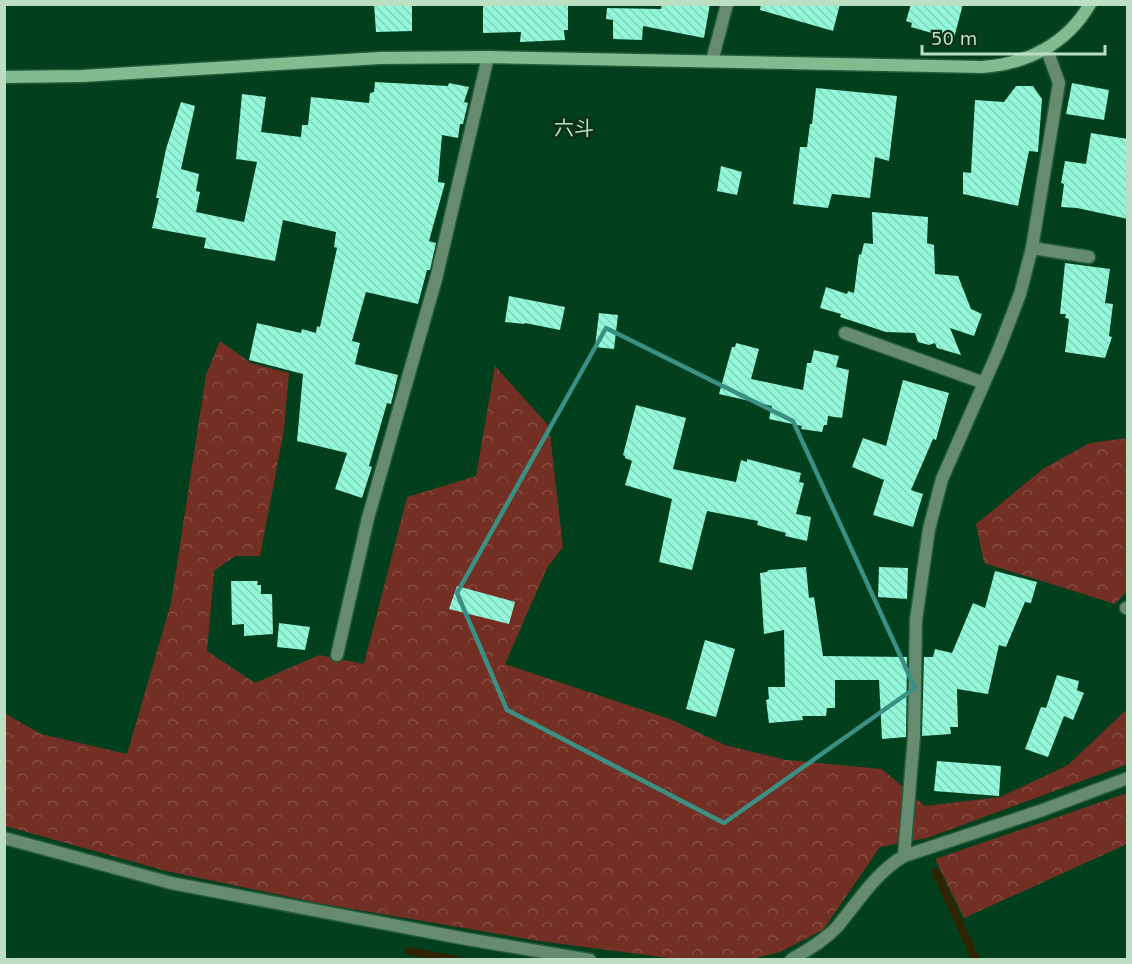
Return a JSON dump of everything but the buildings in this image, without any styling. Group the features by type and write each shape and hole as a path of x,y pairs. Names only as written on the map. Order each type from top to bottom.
{"street":[{"path":"712,61 727,4"},
{"path":"4,76 82,76 312,60 488,57 982,68 1016,62 1047,50 1064,37 1090,4"},
{"path":"904,856 914,736 916,620 929,529 942,479 999,349 1020,294 1032,248 1059,83 1047,50"},
{"path":"337,655 368,518 436,279 488,57"},
{"path":"1032,248 1089,257"},
{"path":"846,333 984,383"},
{"path":"791,960 835,929 879,875 904,856 1040,811 1128,778"},
{"path":"4,838 171,883 449,936 590,960"}],"highlighted area":[{"path":"606,328 793,421 915,688 724,823 507,710 457,593"}],"green space":[{"path":"220,341 251,363 289,373 284,430 260,556 235,556 214,571 207,651 255,683 319,655 364,664 407,497 476,476 495,366 549,426 563,547 547,568 505,664 670,719 725,745 787,760 882,769 925,806 1000,797 1068,765 1127,709 1128,764 927,838 880,847 823,930 780,952 752,959 685,960 539,941 318,903 166,871 5,826 4,713 41,734 127,754 171,603 206,375"},
{"path":"1127,438 1127,591 1115,604 984,563 976,524 1044,468 1090,443"},
{"path":"1127,793 1127,844 964,918 935,859"}],"waterway":[{"path":"936,872 976,960"},
{"path":"409,951 457,960"}],"district":[{"name":"六斗","path":"574,128"}]}
